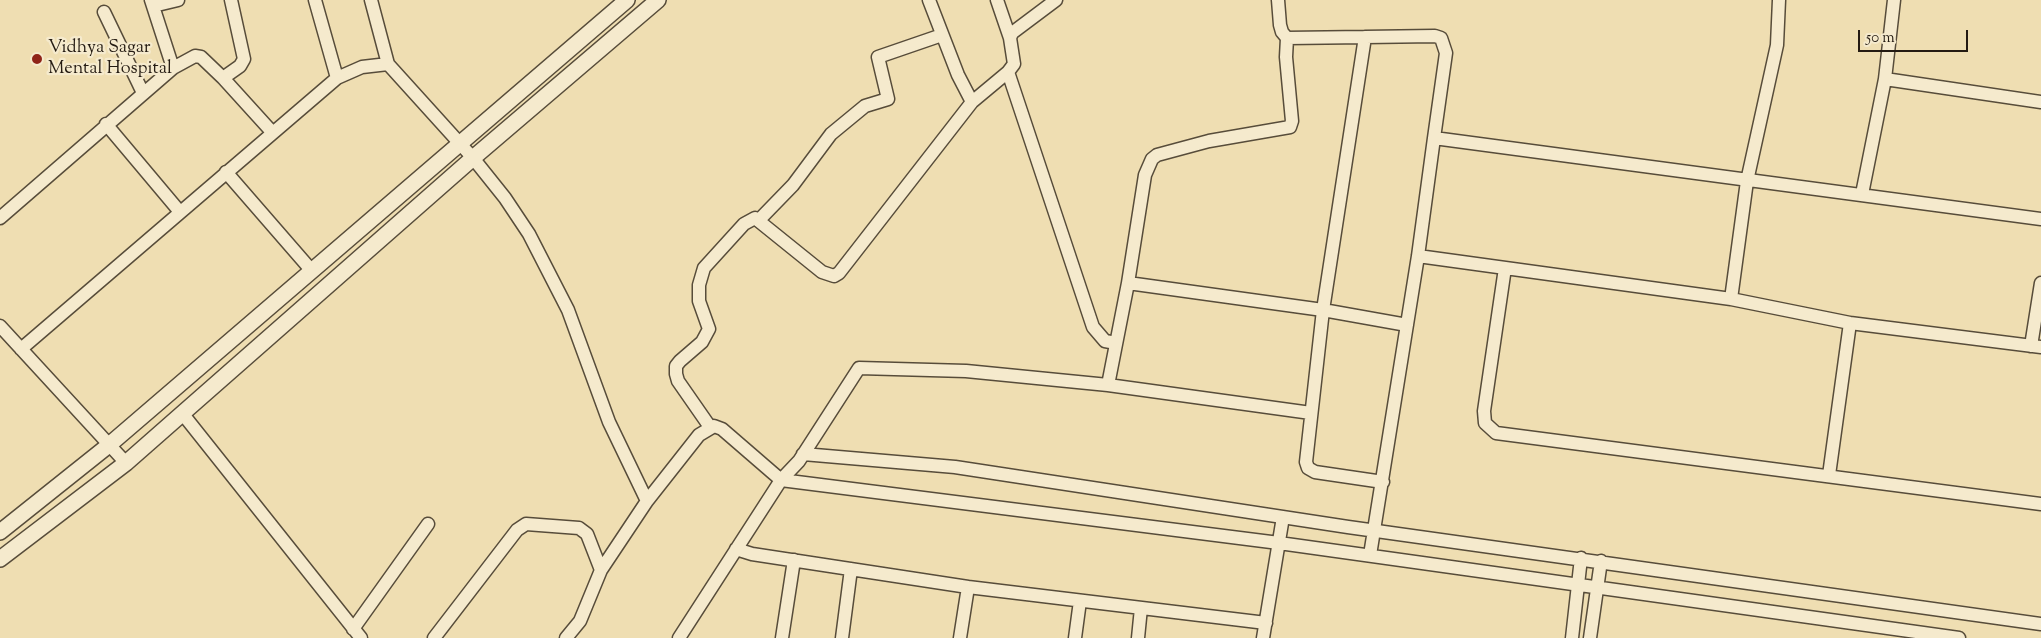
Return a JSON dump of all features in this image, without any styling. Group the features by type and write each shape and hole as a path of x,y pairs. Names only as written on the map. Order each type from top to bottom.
{"street":[{"path":"173,68 152,3 178,0"},
{"path":"222,78 240,66 244,59 231,0"},
{"path":"315,0 337,78"},
{"path":"371,0 388,64 460,143 505,198 547,268 568,310 609,422 647,501"},
{"path":"0,532 110,445 627,0"},
{"path":"0,559 126,463 643,6 658,0"},
{"path":"929,0 958,75 972,102"},
{"path":"710,427 678,381 676,366 686,354 702,342 709,329 699,301 699,285 704,268 744,224 755,218 791,249 822,272 834,276 844,268 972,102 1008,72 1014,64 1010,38 997,0"},
{"path":"1010,38 1016,30 1056,0"},
{"path":"1108,385 1128,283 1145,175 1152,159 1157,155 1209,141 1290,127 1292,121 1286,57 1287,38 1282,32 1280,25 1278,0"},
{"path":"1731,299 1747,181 1777,45 1779,0"},
{"path":"1862,194 1885,79 1894,0"},
{"path":"104,12 144,93"},
{"path":"759,220 793,185 831,134 865,106 888,99 878,57 942,35"},
{"path":"1287,38 1435,36 1441,38 1446,53 1408,326 1370,556"},
{"path":"1366,37 1324,310 1306,462 1308,468 1315,472 1383,482"},
{"path":"0,218 106,124 173,68 198,56 222,78 272,132"},
{"path":"21,349 337,78 362,67 388,64"},
{"path":"1008,72 1093,327 1105,341 1116,343"},
{"path":"1885,79 2041,102"},
{"path":"106,124 180,212"},
{"path":"1434,138 2041,219"},
{"path":"226,172 312,271"},
{"path":"1418,256 1731,299 1850,323 2036,347 2041,283"},
{"path":"1505,268 1484,411 1484,418 1490,429 1496,433 2041,504"},
{"path":"1128,283 1324,310 1408,326"},
{"path":"1829,475 1850,323"},
{"path":"0,326 126,463"},
{"path":"679,638 694,618 781,480 799,461 859,368 966,370 1108,385 1311,413"},
{"path":"182,412 357,633 428,524"},
{"path":"566,638 580,621 601,570 647,501 699,435 710,427 722,429 781,480 1279,543 1959,638"},
{"path":"803,454 955,467 1283,517 2041,624"},
{"path":"1263,638 1283,517"},
{"path":"434,638 517,530 526,524 579,528 586,534 601,570"},
{"path":"736,549 968,588 1266,623"},
{"path":"1572,638 1581,558"},
{"path":"782,638 794,560"},
{"path":"1590,638 1602,561"},
{"path":"842,638 851,569"},
{"path":"960,638 968,588"},
{"path":"1075,638 1080,601"},
{"path":"1138,638 1141,608"},
{"path":"690,638 694,618"}],"place":[{"name":"Vidhya Sagar Mental Hospital","path":"37,59"}]}
